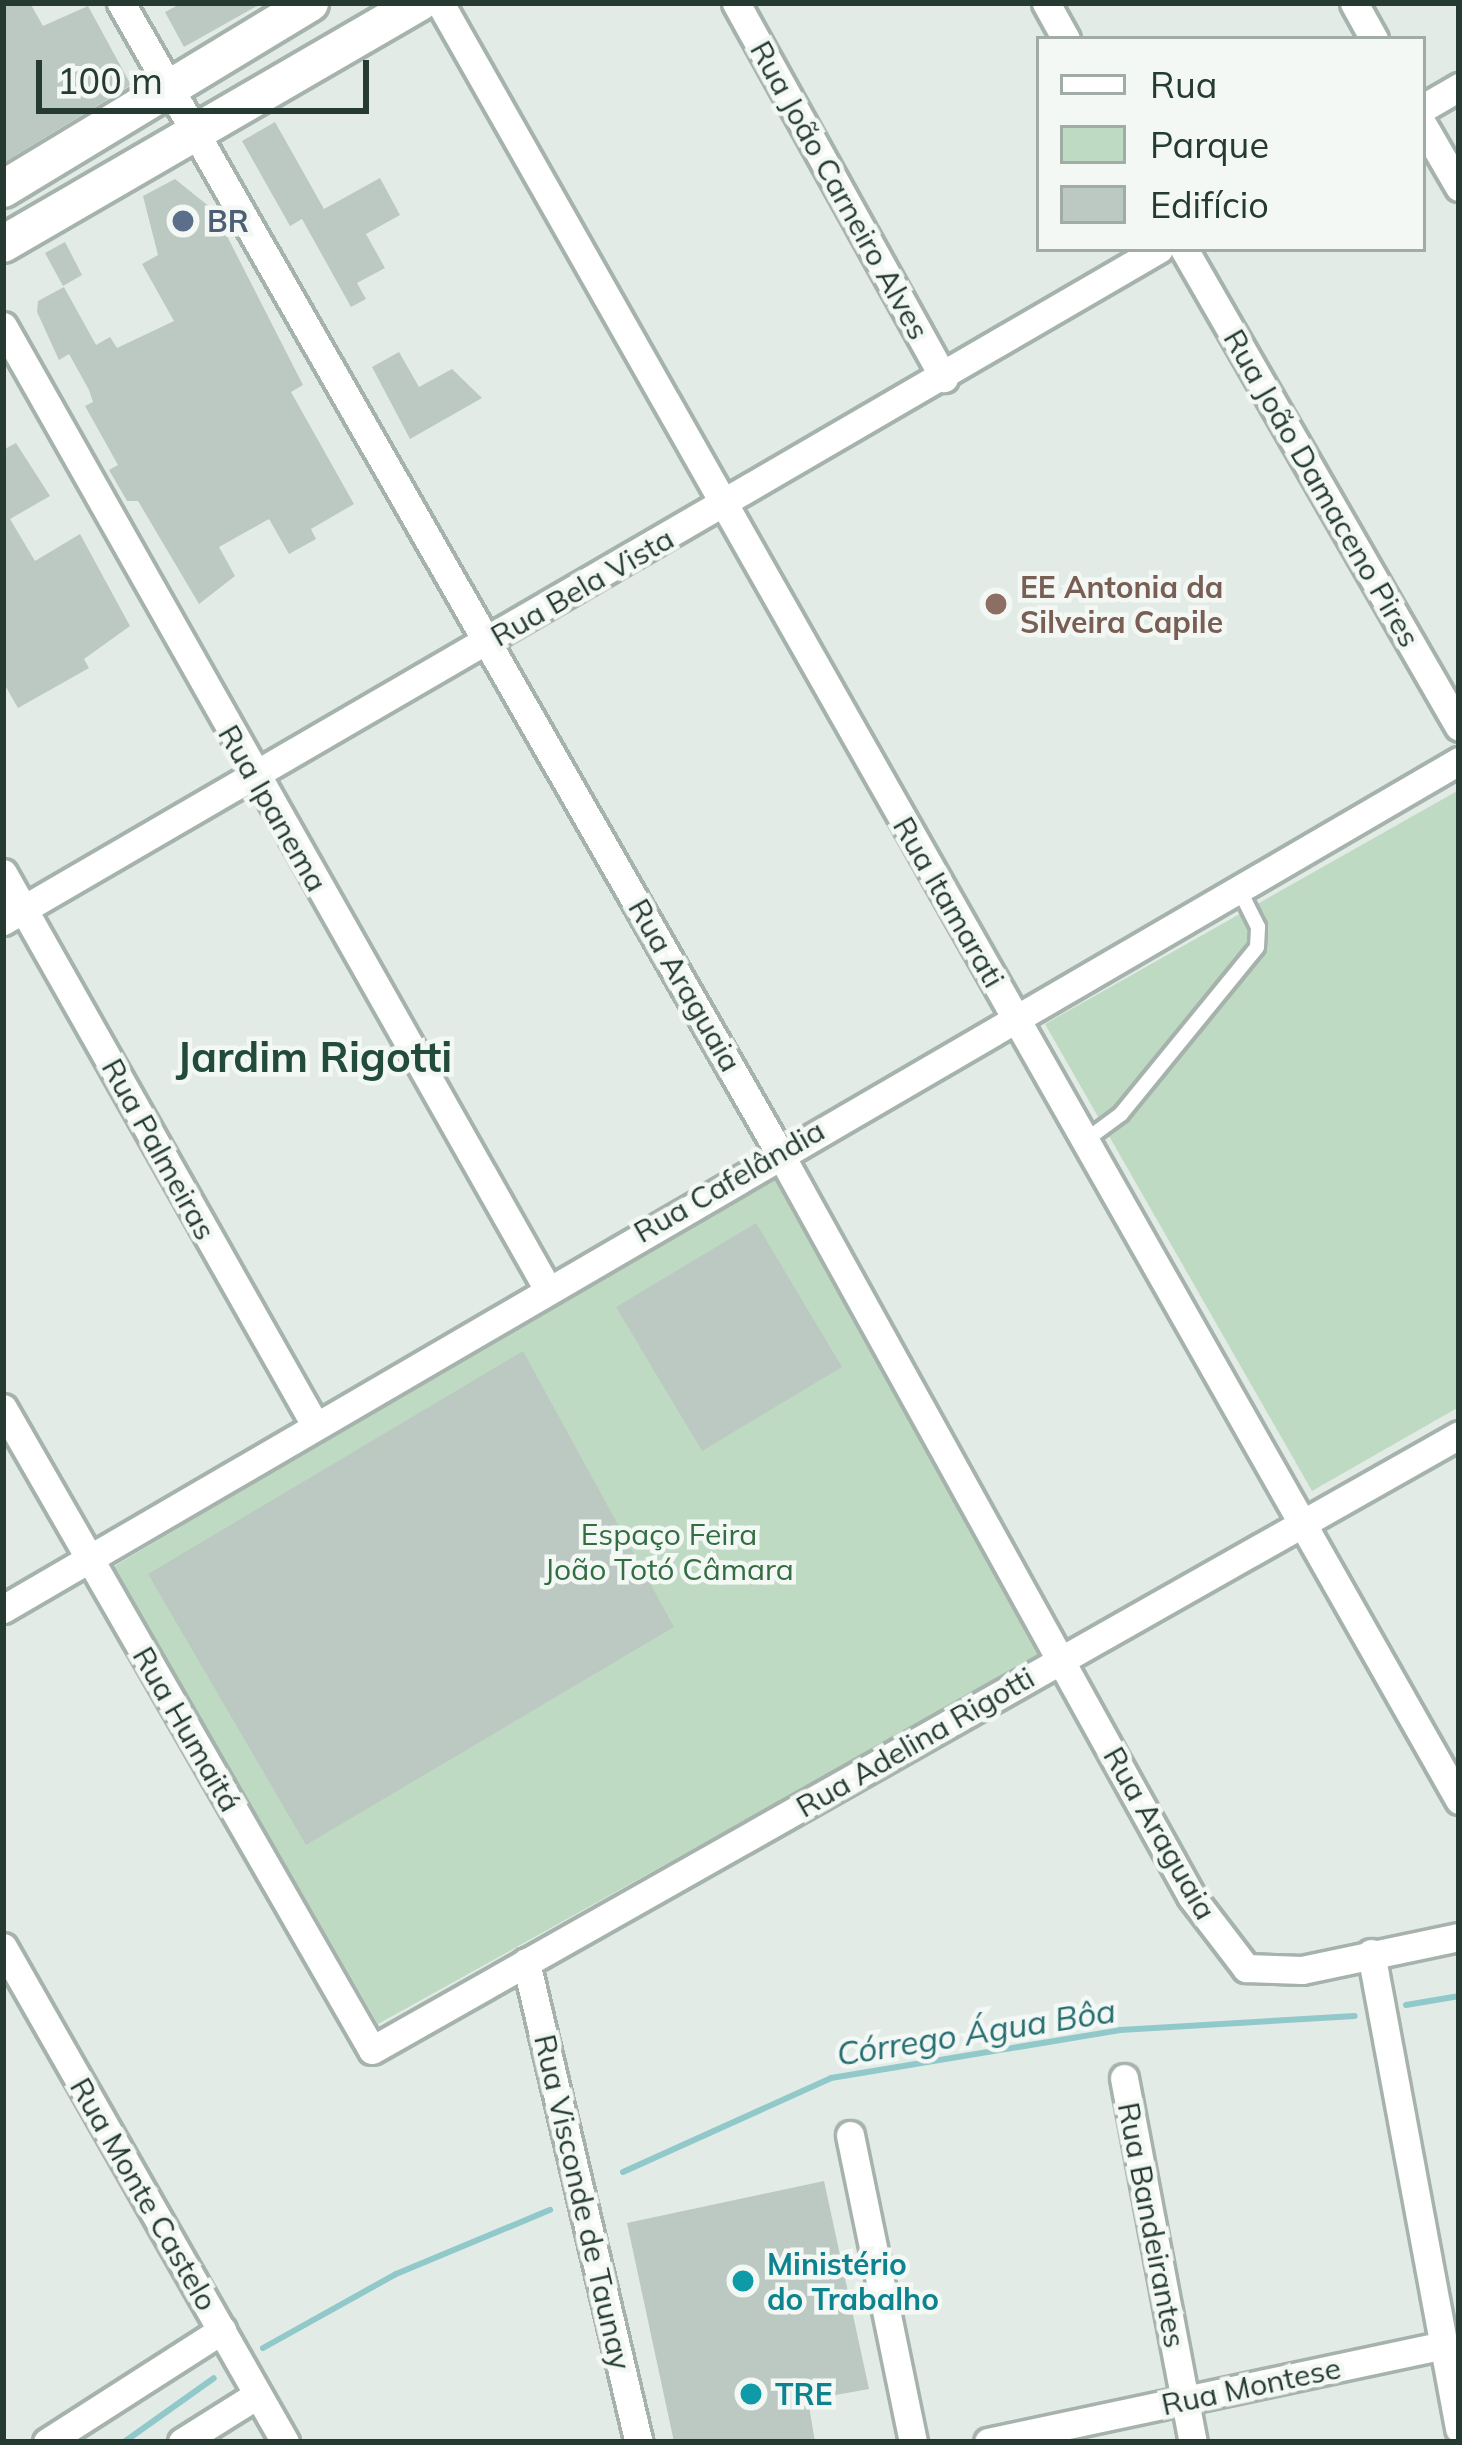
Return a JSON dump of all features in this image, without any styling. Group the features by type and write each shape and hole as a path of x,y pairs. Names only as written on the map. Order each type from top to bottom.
{"main road":[{"path":"3,189 310,3"},
{"path":"3,244 419,3"}],"street":[{"name":"Rua Araguaia","path":"122,3 169,86 200,128 779,1152 1191,1896 1246,1968 1302,1970 1371,1953"},
{"name":"Rua Itamarati","path":"440,3 720,508 1014,1014 1459,1800"},
{"name":"Rua João Carneiro Alves","path":"736,3 944,378"},
{"path":"1046,3 1064,36"},
{"path":"1354,3 1372,36"},
{"path":"1426,106 1459,87"},
{"path":"1426,130 1459,187"},
{"name":"Rua Bela Vista","path":"13,915 256,779 1154,252"},
{"name":"Rua João Damaceno Pires","path":"1186,252 1459,727"},
{"name":"Rua Ipanema","path":"3,326 547,1288"},
{"name":"Rua Cafelândia","path":"3,1609 1014,1014 1459,760"},
{"name":"Rua Palmeiras","path":"3,873 13,915 315,1425"},
{"name":"Rua Humaitá","path":"3,1408 372,2050"},
{"name":"Rua Adelina Rigotti","path":"372,2050 1459,1435"},
{"path":"1459,1937 1371,1953 1459,2429"},
{"name":"Rua Monte Castelo","path":"3,1947 285,2442"},
{"name":"Rua Visconde de Taunay","path":"526,1962 639,2442"},
{"path":"3,2009 30,1994"},
{"name":"Rua Bandeirantes","path":"1124,2078 1193,2442"},
{"path":"850,2134 914,2442"},
{"path":"46,2442 222,2330"},
{"name":"Rua Montese","path":"988,2442 1443,2345"},
{"path":"182,2442 257,2395"}],"lane":[{"path":"1086,1140 1121,1114 1257,947 1258,927 1238,886"}],"green space":[{"path":"1459,790 1459,1407 1312,1491 1045,1024"},
{"name":"Espaço Feira João Totó Câmara","path":"773,1174 1044,1654 378,2024 113,1567"}],"building":[{"path":"3,3 30,3 43,26 88,6 131,85 3,163"},
{"path":"182,3 262,3 184,47 165,12"},
{"path":"275,122 324,209 380,178 400,215 366,234 385,268 357,283 366,299 351,307 302,219 290,226 242,141"},
{"path":"175,179 211,208 226,234 303,385 291,392 354,504 311,529 316,539 289,554 269,519 219,547 235,576 199,604 138,501 127,501 109,470 118,465 85,406 93,402 89,390 69,354 59,360 37,312 38,301 64,287 96,345 110,337 117,348 174,321 142,264 158,255 143,196"},
{"path":"65,242 82,275 63,286 45,253"},
{"path":"399,352 419,387 452,369 482,398 410,439 372,367"},
{"path":"16,443 50,496 10,519 35,561 80,534 130,626 84,659 89,668 18,708 3,682 3,450"},
{"path":"756,1223 842,1367 702,1451 616,1307"},
{"path":"523,1351 674,1627 306,1845 148,1574"},
{"name":"Ministério do Trabalho","path":"824,2181 869,2389 808,2400 815,2442 674,2442 627,2223"}],"waterway":[{"path":"1406,2005 1459,1996"},
{"name":"Córrego Água Bôa","path":"623,2172 831,2078 1120,2030 1355,2016"},
{"path":"263,2348 396,2274 550,2210"},
{"name":"Córrego Água Bôa","path":"124,2442 214,2378"}],"place":[{"name":"BR","path":"183,221"},
{"name":"EE Antonia da Silveira Capile","path":"996,604"},
{"name":"Ministério do Trabalho","path":"743,2281"},
{"name":"TRE","path":"751,2394"}],"district":[{"name":"Jardim Rigotti","path":"314,1057"}]}
